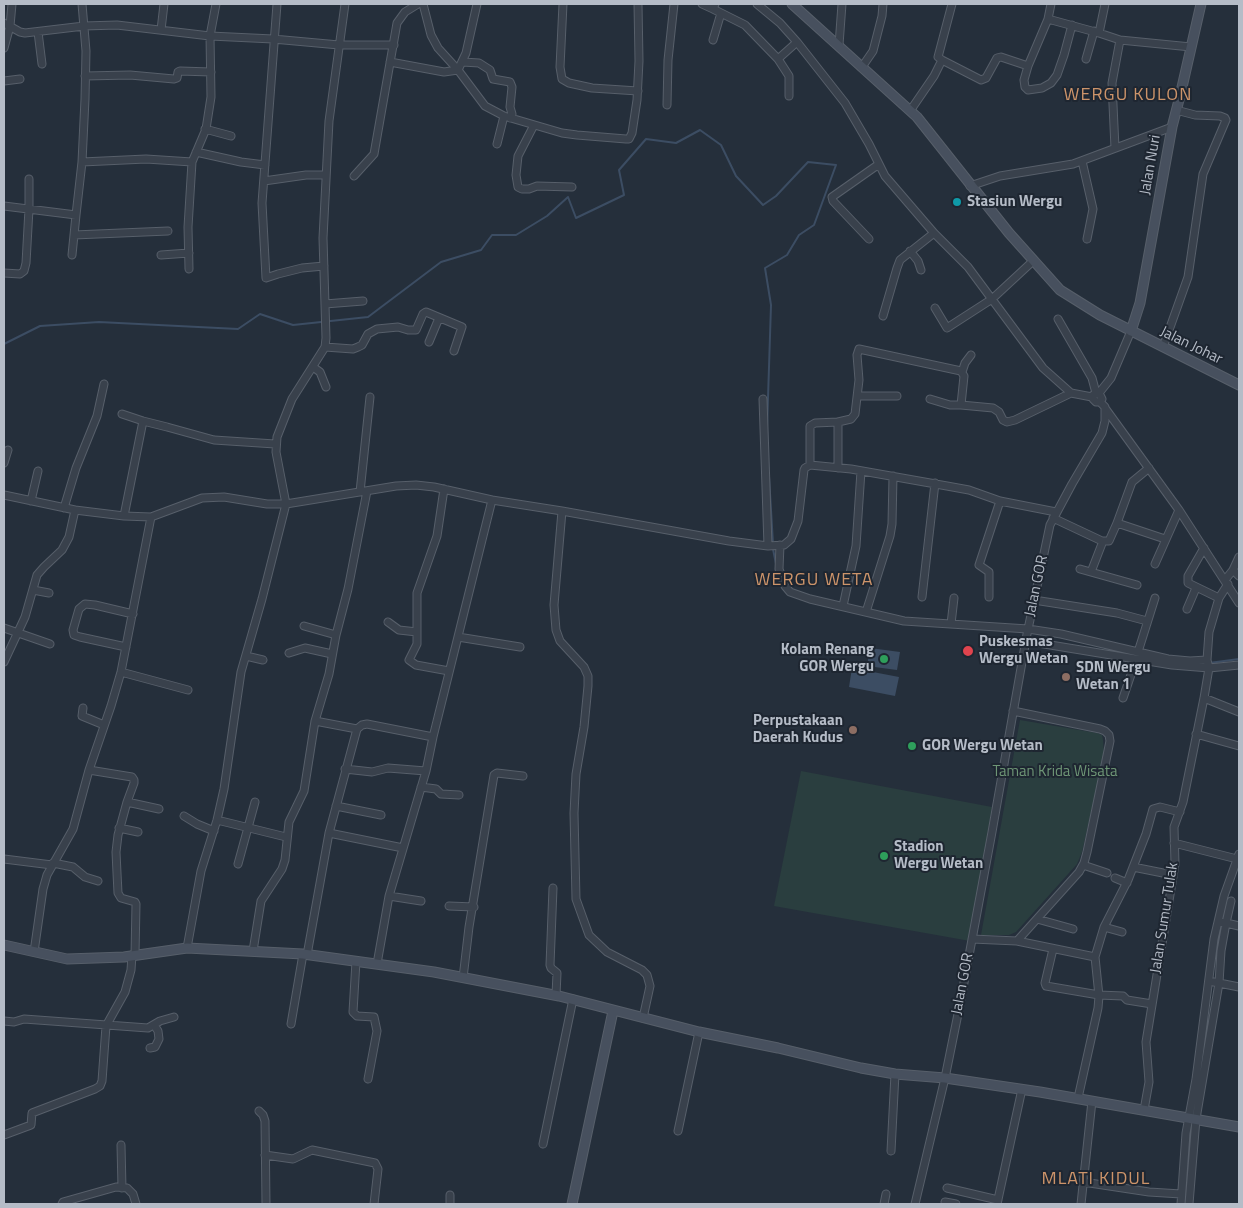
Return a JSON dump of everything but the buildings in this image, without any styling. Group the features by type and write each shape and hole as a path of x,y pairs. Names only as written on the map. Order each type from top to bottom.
{"street":[{"path":"4,48 12,4"},
{"path":"72,255 82,162 86,76 82,4"},
{"path":"161,30 164,4"},
{"path":"189,269 188,227 192,162 205,129 211,97 210,36 216,4"},
{"path":"277,4 262,203 266,278 302,268 324,266"},
{"path":"187,948 201,871 214,831 224,789 241,672 286,504 275,444 292,399 325,347 323,238 329,121 345,4"},
{"path":"354,176 374,154 397,23 405,12 418,4"},
{"path":"423,4 431,35 438,48 458,70 485,106 507,117 577,136 630,138 634,124 638,91 638,4"},
{"path":"390,62 444,72 458,70 466,53 477,4"},
{"path":"563,4 560,68 562,78 570,83 592,88 638,91"},
{"path":"667,105 668,60 674,4"},
{"path":"702,4 714,6 721,13 745,25 778,59 789,76 789,96"},
{"path":"757,4 780,23 798,42 845,103 885,176 934,233 968,267 1043,368 1071,393"},
{"name":"Jalan Johar","path":"792,4 917,117 970,186 1060,290 1081,304 1131,331 1239,385"},
{"path":"838,45 842,4"},
{"path":"862,67 873,52 883,4"},
{"path":"952,4 938,57 981,80 986,78 997,58 1000,57 1028,66"},
{"path":"1050,4 1048,19 1024,80 1025,87 1028,90 1042,88 1051,84 1057,75 1072,25"},
{"path":"1086,60 1105,4"},
{"name":"Jalan Nuri","path":"1131,331 1140,303 1172,127 1201,4"},
{"path":"713,40 721,13"},
{"path":"1048,19 1120,40 1191,47"},
{"path":"7,24 20,32 116,25 210,36 339,45 394,44"},
{"path":"38,32 42,64"},
{"path":"1115,148 1112,82 1120,40"},
{"path":"778,59 798,42"},
{"path":"910,111 934,76 942,60"},
{"path":"463,62 479,63 490,70 493,79 510,82 512,87 510,107 512,113 507,117 498,144"},
{"path":"86,76 175,79 180,71 210,72"},
{"path":"4,81 20,79"},
{"path":"1163,347 1188,277 1204,174 1226,120 1220,116 1195,115 1176,110"},
{"path":"534,125 518,156 516,175 518,187 529,189 538,186 572,186"},
{"path":"970,186 1000,176 1064,166 1082,161 1172,127"},
{"path":"205,129 231,136"},
{"path":"196,152 241,162 265,164"},
{"path":"82,162 146,159 192,162"},
{"path":"1082,161 1093,210 1087,239"},
{"path":"869,239 832,197 878,164"},
{"path":"264,182 306,175 326,175"},
{"path":"4,272 20,274 24,271 29,209 29,179"},
{"path":"4,206 76,215"},
{"path":"74,235 168,231"},
{"path":"883,316 900,260 934,233"},
{"path":"910,251 918,261 921,270"},
{"path":"161,255 189,253"},
{"path":"935,308 947,328 992,299 1033,261"},
{"path":"325,307 364,301"},
{"path":"325,347 353,349 362,345 368,334 378,329 398,327 416,330 424,313 462,327 454,352"},
{"path":"429,342 438,318"},
{"name":"Jalan GOR","path":"914,1204 944,1078 972,939 1027,633 1054,515 1102,433 1105,421 1102,396 1096,394 1092,378 1058,319"},
{"path":"930,399 950,405 993,408 999,412 1006,422 1015,420 1071,393 1096,394 1111,378 1131,331"},
{"path":"810,465 810,426 815,423 838,422 854,417 858,396 857,355 859,349 962,372"},
{"path":"961,405 964,376 962,372 965,363 971,355"},
{"path":"313,367 320,372 326,387"},
{"path":"64,508 76,468 97,416 104,384"},
{"path":"858,396 897,396"},
{"path":"253,951 259,908 264,895 282,869 285,860 289,822 304,792 315,721 329,674 336,635 348,589 363,492 370,397"},
{"path":"763,399 774,546 779,569 787,589 810,598 904,621 951,624 1027,633 1061,634 1138,652 1208,664"},
{"path":"1102,405 1149,468 1239,602"},
{"path":"122,414 214,440 275,444"},
{"path":"124,516 143,421"},
{"path":"838,422 838,468"},
{"path":"4,463 8,450"},
{"path":"4,495 74,510 151,517 202,498 224,497 267,504 286,504 416,485 729,541 774,546 788,543 795,532 800,509 804,470 810,465 893,476 969,490 1000,501 1054,515 1108,542 1118,523 1132,482 1149,468"},
{"path":"31,501 38,470"},
{"path":"843,606 856,546 861,471"},
{"path":"866,612 890,536 893,476"},
{"path":"922,597 935,483"},
{"path":"444,489 439,529 417,593 417,644 409,660 416,665 449,670"},
{"path":"377,964 389,896 426,771 449,670 492,500"},
{"path":"989,597 989,572 979,565 1000,501"},
{"path":"4,662 18,633 37,575 62,550 69,537 74,510"},
{"path":"1155,564 1178,510"},
{"path":"562,511 554,604 556,630 560,641 584,668 588,676 584,727 576,774 574,813 576,899 590,935 607,952 642,970 646,975 650,986 643,1018"},
{"path":"34,952 43,889 47,875 73,830 89,770 121,672 151,517"},
{"path":"1118,523 1165,539"},
{"path":"1091,572 1103,541"},
{"path":"1204,548 1188,579 1188,584 1219,598"},
{"name":"Jalan Sumur Tulak","path":"1144,1110 1149,1082 1146,1042 1175,864 1174,827 1180,812 1204,698 1209,632 1219,598 1239,557"},
{"path":"1080,569 1137,585"},
{"path":"1233,570 1239,576"},
{"path":"1187,608 1196,588"},
{"path":"33,590 49,593"},
{"path":"951,624 954,598"},
{"path":"1138,652 1155,598"},
{"path":"1034,600 1116,613 1147,621"},
{"path":"126,647 80,637 74,635 73,630 79,608 85,604 133,614"},
{"path":"388,622 399,630 417,632"},
{"path":"304,626 336,635"},
{"path":"4,628 50,644"},
{"path":"1027,633 1136,660 1239,665"},
{"path":"458,636 520,647"},
{"path":"290,653 305,648 332,654"},
{"path":"246,656 263,660"},
{"path":"1123,698 1136,660"},
{"path":"121,672 188,690"},
{"path":"1204,698 1239,712"},
{"path":"83,708 82,716 104,725"},
{"path":"1014,711 1100,729 1109,735 1110,742 1083,865 1017,942"},
{"path":"315,721 357,729"},
{"path":"291,1024 336,806 357,729 367,724 433,737"},
{"path":"1196,734 1239,746"},
{"path":"346,769 372,772 388,768 426,771"},
{"path":"4,1135 31,1125 32,1113 100,1086 106,1026 125,992 131,970 134,955 136,904 121,898 118,893 116,852 119,828 134,780 132,777 89,770"},
{"path":"463,978 469,926 474,907 494,775 498,773 523,776"},
{"path":"421,788 435,788 440,794 459,795"},
{"path":"127,802 160,809"},
{"path":"238,864 255,802"},
{"path":"336,806 381,815"},
{"path":"1078,1098 1098,1008 1099,995 1095,957 1104,928 1127,883 1153,810 1157,807 1165,807 1180,812"},
{"path":"184,816 214,831"},
{"path":"217,820 286,837"},
{"path":"119,828 138,832"},
{"path":"330,833 403,848"},
{"path":"1174,844 1238,857 1224,896 1214,982 1192,1118 1181,1204"},
{"path":"4,858 73,867 85,877 98,881"},
{"path":"1083,865 1107,873"},
{"path":"1133,867 1173,875"},
{"path":"1114,878 1127,883"},
{"path":"553,888 550,965 558,974 556,995"},
{"path":"389,896 420,901"},
{"path":"1222,923 1231,901"},
{"path":"449,906 474,907"},
{"path":"1037,919 1073,929"},
{"path":"1222,923 1239,926"},
{"path":"1104,928 1122,932"},
{"path":"972,939 1017,942 1095,957"},
{"path":"4,945 73,959 134,955 187,948 305,954 377,964 556,995 699,1032 895,1074 944,1078 1022,1089 1239,1127"},
{"path":"1052,949 1045,985 1099,995 1123,996 1128,1000 1152,1004"},
{"path":"356,962 353,1012 357,1016 372,1016 376,1022 377,1031 368,1079"},
{"path":"1214,982 1239,986"},
{"path":"543,1144 573,999"},
{"path":"572,1204 613,1011"},
{"path":"4,1021 14,1022 24,1019 148,1028 160,1021 174,1017"},
{"path":"150,1048 155,1047 159,1039 158,1031 154,1025"},
{"path":"678,1131 699,1032"},
{"path":"891,1151 895,1074"},
{"path":"946,1188 998,1202 1022,1089"},
{"path":"1081,1204 1092,1101"},
{"path":"260,1111 264,1117 266,1204"},
{"path":"1189,1204 1192,1118"},
{"path":"122,1144 122,1188"},
{"path":"265,1155 293,1159 310,1150 314,1150 375,1163 378,1168 374,1204"},
{"path":"1083,1182 1150,1192 1181,1194"},
{"path":"62,1204 63,1202 107,1190 122,1188 127,1188 133,1194 136,1204"},
{"path":"884,1204 886,1194"},
{"path":"450,1195 450,1204"},
{"path":"945,1202 956,1204"}],"green space":[{"name":"Taman Krida Wisata","path":"1020,720 1102,735 1104,755 1082,852 1077,864 1016,932 1009,935 981,935"},
{"name":"Stadion Wergu Wetan","path":"801,771 992,807 970,941 774,906"}],"water":[{"name":"Kolam Renang GOR Wergu","path":"870,648 900,652 897,670 867,666"},
{"path":"852,668 899,677 895,696 849,687"}],"waterway":[{"path":"4,344 40,326 99,322 238,329 260,314 293,325 368,317 441,262 481,250 492,235 516,235 547,216 568,197 576,218 624,195 619,170 646,139 676,143 700,130 721,145 736,176 763,205 776,196 808,162 836,165 814,225 799,235 787,255 765,268 771,305 767,429"},
{"path":"769,476 773,544"},
{"path":"773,549 776,564"},
{"path":"1209,663 1239,659"}],"place":[{"name":"Stasiun Wergu","path":"957,202"},
{"name":"Puskesmas Wergu Wetan","path":"968,651"},
{"name":"Kolam Renang GOR Wergu","path":"884,659"},
{"name":"SDN Wergu Wetan 1","path":"1066,677"},
{"name":"Perpustakaan Daerah Kudus","path":"853,730"},
{"name":"GOR Wergu Wetan","path":"912,746"},
{"name":"Stadion Wergu Wetan","path":"884,856"}],"district":[{"name":"WERGU KULON","path":"1128,96"},
{"name":"WERGU WETA","path":"814,581"},
{"name":"MLATI KIDUL","path":"1096,1180"}]}
